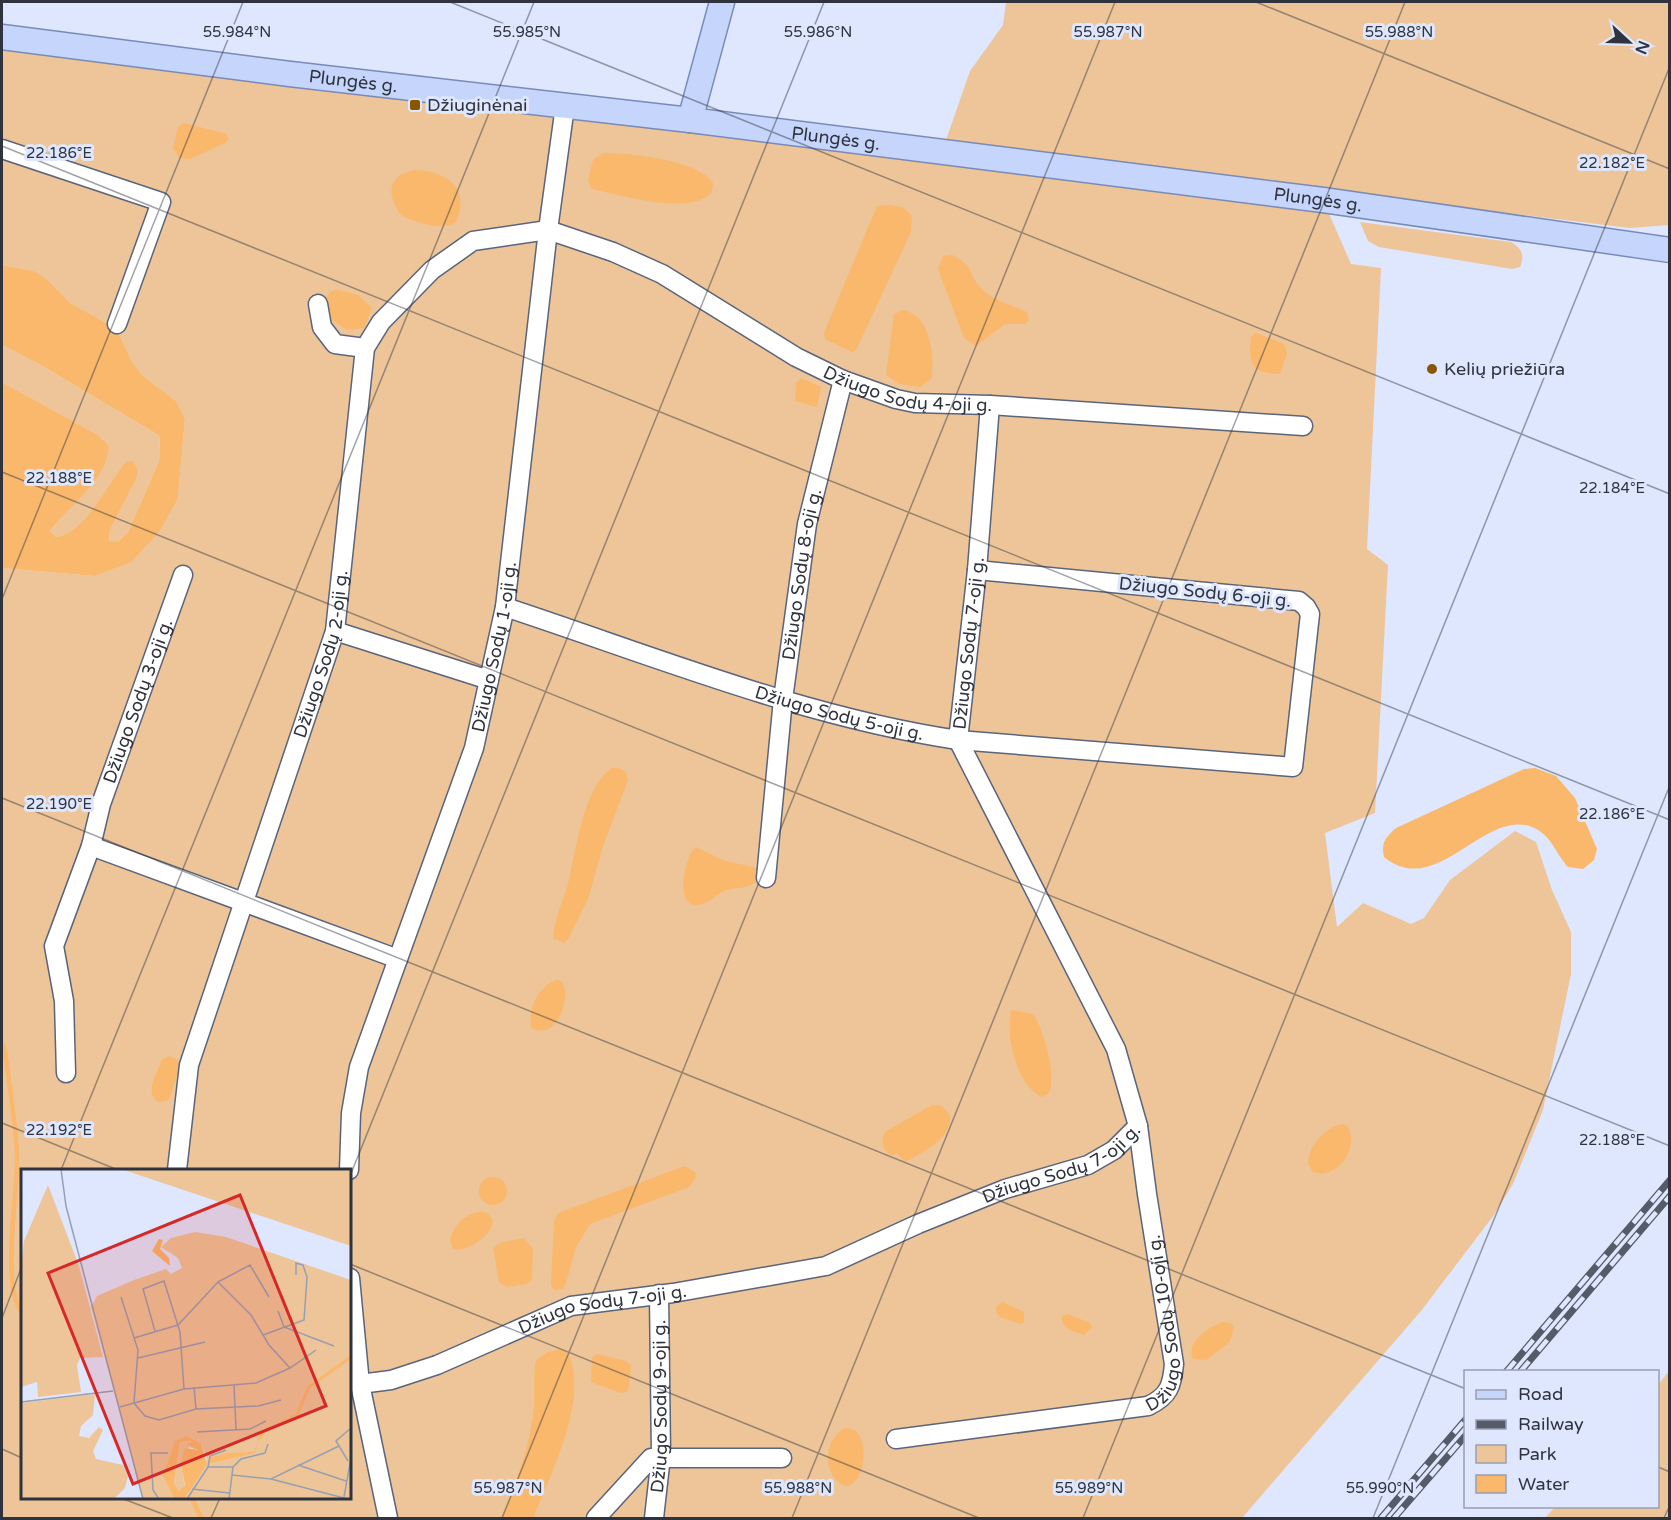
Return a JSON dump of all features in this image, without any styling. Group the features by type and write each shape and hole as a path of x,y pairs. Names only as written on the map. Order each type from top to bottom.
{"main road":[{"path":"690,120 722,2"},
{"name":"Plungės g.","path":"2,37 690,120 1323,200 1670,250"}],"street":[{"name":"Džiugo Sodų 1-oji g.","path":"349,1169 351,1113 359,1066 474,748 505,607 548,230 565,106"},
{"path":"2,149 161,202 117,324"},
{"name":"Džiugo Sodų 2-oji g.","path":"177,1169 189,1065 335,631 365,348 381,322 432,270 473,240 548,230"},
{"name":"Džiugo Sodų 4-oji g.","path":"548,230 613,252 662,274 796,357 843,380 896,399 915,403 990,405 1303,426"},
{"path":"318,304 322,327 335,344 365,348"},
{"name":"Džiugo Sodų 8-oji g.","path":"766,878 783,699 807,524 843,380"},
{"name":"Džiugo Sodų 7-oji g.","path":"360,1384 391,1380 438,1365 571,1306 826,1266 918,1224 1005,1189 1088,1165 1114,1150 1138,1126 1137,1114 1116,1049 958,740 977,570 990,405"},
{"name":"Džiugo Sodų 6-oji g.","path":"977,570 1299,601 1310,614 1293,767"},
{"name":"Džiugo Sodų 3-oji g.","path":"66,1073 64,1001 54,946 91,846 101,804 183,575"},
{"name":"Džiugo Sodų 5-oji g.","path":"505,607 783,699 904,732 958,740 1293,767"},
{"path":"335,631 489,680"},
{"path":"91,846 243,901 284,919 398,958"},
{"name":"Džiugo Sodų 10-oji g.","path":"896,1439 1148,1406 1167,1394 1172,1386 1174,1364 1146,1194 1138,1126"},
{"path":"351,1289 360,1384 388,1518"},
{"name":"Džiugo Sodų 9-oji g.","path":"654,1518 662,1456 659,1294"},
{"path":"596,1518 651,1458 662,1456 782,1458"}],"green space":[{"path":"1006,2 1669,2 1669,225 1629,228 945,143 970,71 1003,25"},
{"path":"2,37 1323,200 1351,264 1381,268 1367,549 1388,565 1375,813 1325,833 1337,927 1363,903 1411,924 1424,918 1450,880 1515,831 1536,842 1552,890 1571,932 1571,974 1543,1110 1513,1184 1494,1215 1421,1311 1242,1518 2,1518 2,568 94,576 178,498 185,419 176,401 143,376 132,362 120,336 70,303 47,279 34,271 2,265"},
{"path":"1360,222 1511,242 1522,253 1522,263 1520,267 1512,269 1379,247 1368,241"},
{"path":"2,345 39,364 160,436 159,461 128,532 118,542 109,542 110,530 137,477 126,461 95,506 77,527 56,537 50,531 97,476 103,439 2,382"},
{"path":"1669,1371 1669,1518 1545,1518 1554,1508 1659,1508 1659,1384"}],"water":[{"path":"184,123 226,134 229,138 225,143 190,159 179,158 173,148 178,127"},
{"path":"603,153 646,156 679,163 705,175 713,183 712,192 702,199 689,203 674,203 640,200 596,190 591,188 588,180 593,160"},
{"path":"415,170 437,174 453,184 460,200 456,222 444,226 428,225 400,214 391,192 392,186 399,176"},
{"path":"877,206 902,207 912,216 911,232 856,350 852,352 825,339 824,333"},
{"path":"953,255 968,267 976,282 985,292 1027,312 1029,320 1025,324 1005,324 976,346 964,338 938,269 943,256"},
{"path":"2,265 34,271 47,279 70,303 112,327 120,336 132,362 143,376 176,401 185,419 178,498 159,532 131,562 94,576 2,568 2,382 99,436 108,445 103,468 95,480 50,531 56,537 77,527 95,506 126,461 133,461 137,469 137,477 110,530 109,541 118,542 128,532 159,461 160,436 39,364 2,345"},
{"path":"339,290 358,295 372,308 364,328 347,330 329,318 323,300 332,291"},
{"path":"904,310 920,320 929,338 932,378 920,387 899,384 886,375 894,314"},
{"path":"1256,333 1284,344 1287,353 1280,374 1263,372 1257,369 1251,360 1251,337"},
{"path":"801,378 821,387 817,407 795,401 796,383"},
{"path":"612,768 619,768 626,772 628,780 603,846 588,899 564,943 553,938 554,931 568,884 582,821 594,790 602,777"},
{"path":"1535,768 1556,776 1575,798 1597,849 1594,860 1583,869 1568,867 1549,839 1539,830 1514,825 1496,830 1441,861 1422,868 1403,867 1384,857 1385,841 1396,828 1524,769"},
{"path":"696,847 725,861 754,867 759,874 758,881 747,887 723,892 701,904 690,903 685,897 684,879 692,851"},
{"path":"556,980 562,981 565,988 560,1016 548,1029 540,1031 531,1028 531,1013 535,1000 543,988"},
{"path":"1011,1010 1033,1014 1041,1030 1048,1054 1051,1077 1048,1094 1042,1097 1025,1082 1014,1058 1010,1033"},
{"path":"169,1056 178,1060 179,1069 170,1097 167,1101 158,1102 152,1093 153,1082 162,1060"},
{"path":"932,1105 942,1106 950,1115 942,1138 906,1162 896,1153 892,1156 882,1143 885,1132"},
{"path":"1343,1124 1347,1126 1351,1134 1349,1152 1344,1160 1330,1171 1313,1172 1308,1164 1314,1144 1324,1133"},
{"path":"685,1166 695,1172 696,1177 689,1187 590,1224 576,1247 563,1289 554,1290 551,1285 554,1221 558,1213"},
{"path":"493,1177 503,1181 507,1191 503,1201 493,1205 483,1201 479,1191 483,1181"},
{"path":"481,1212 488,1213 493,1221 488,1232 472,1246 459,1250 453,1249 450,1240 457,1225 465,1217"},
{"path":"524,1238 533,1249 532,1279 527,1284 507,1287 499,1282 493,1248 502,1242"},
{"path":"1002,1302 1024,1312 1024,1322 1020,1324 1000,1317 996,1312 996,1307"},
{"path":"1068,1314 1090,1323 1092,1327 1084,1335 1068,1329 1063,1324 1062,1316"},
{"path":"1223,1322 1231,1323 1234,1327 1230,1342 1206,1360 1193,1359 1192,1347 1200,1336"},
{"path":"560,1349 567,1352 573,1369 574,1390 571,1412 558,1458 533,1518 502,1518 526,1450 534,1407 536,1360 548,1352"},
{"path":"597,1354 626,1361 631,1366 628,1391 621,1393 591,1382 592,1358"},
{"path":"845,1428 855,1431 861,1439 864,1451 859,1475 853,1483 845,1486 832,1474 828,1452 834,1438"}],"waterway":[{"path":"2,1042 17,1152 11,1259 12,1281 21,1311"},
{"path":"192,1499 201,1518"}],"railway":[{"path":"1508,1370 1670,1180"},
{"path":"1522,1370 1670,1196"},
{"path":"1381,1518 1464,1421"},
{"path":"1394,1518 1464,1437"}],"place":[{"name":"Džiuginėnai","path":"415,105"},
{"name":"Kelių priežiūra","path":"1432,369"}]}
